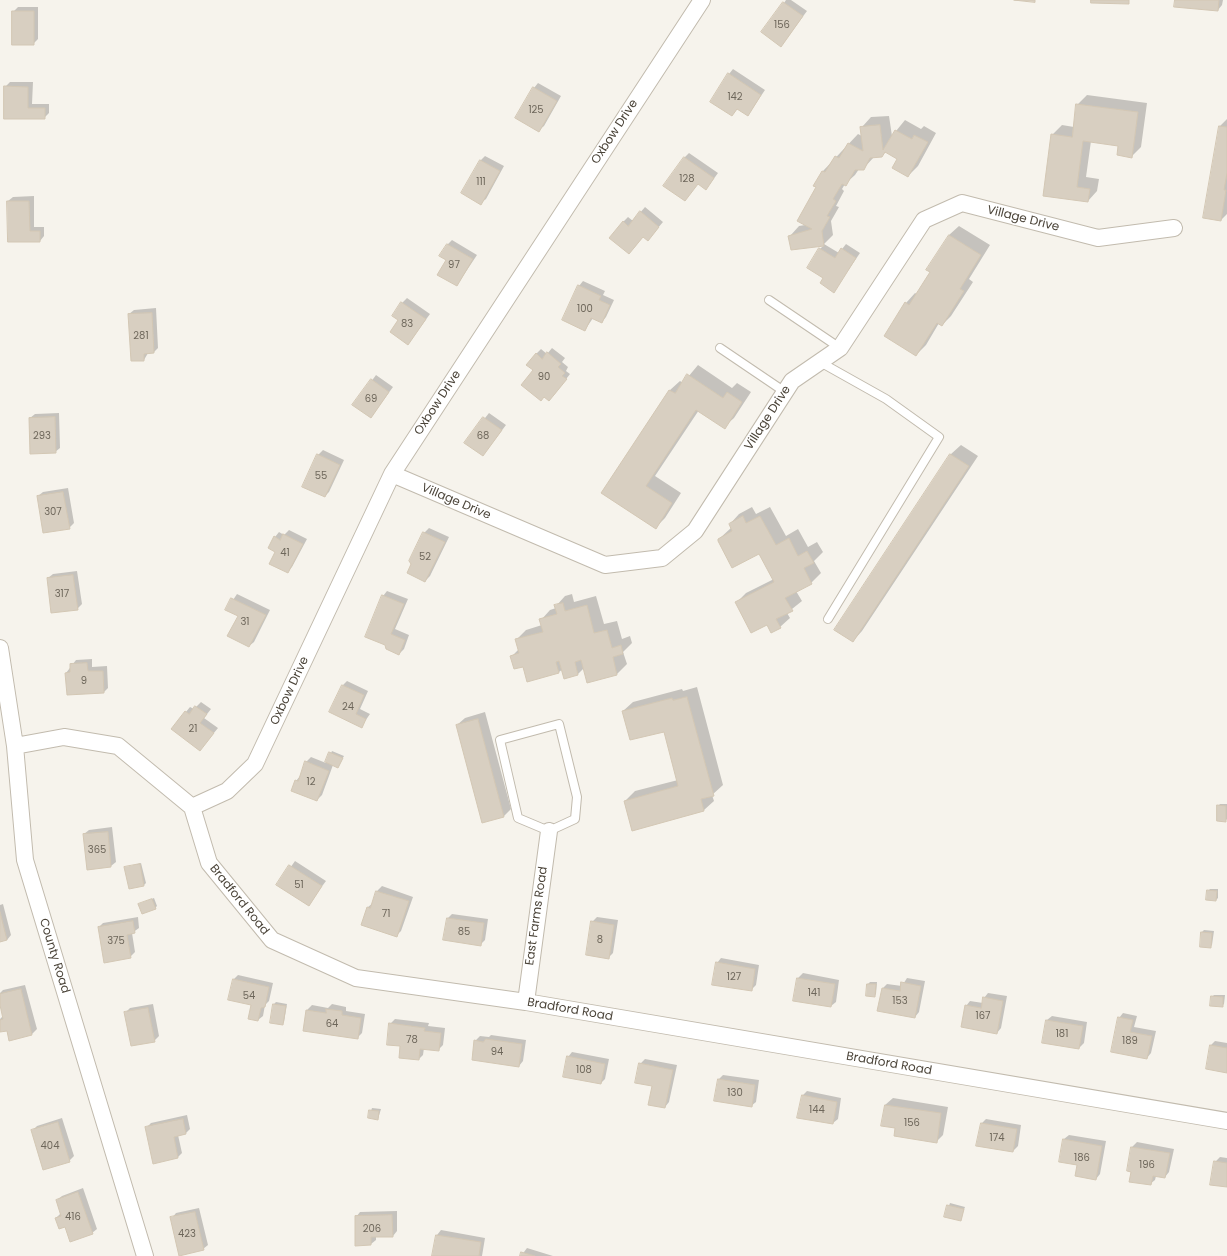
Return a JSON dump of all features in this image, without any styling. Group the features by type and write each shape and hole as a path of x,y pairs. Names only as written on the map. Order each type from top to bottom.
{"street":[{"name":"Oxbow Drive","path":"192,807 227,791 255,764 392,474 702,0"},
{"name":"Village Drive","path":"392,474 605,565 662,558 695,531 792,381 840,348 924,220 962,203 1098,238 1174,228"},
{"name":"County Road","path":"0,648 15,746 25,860 145,1256"},
{"path":"15,746 64,737 118,746 192,807"},
{"name":"Bradford Road","path":"192,807 209,863 272,940 356,978 526,1002 1227,1121"},
{"name":"East Farms Road","path":"526,1002 549,830"}],"lane":[{"path":"770,300 840,348"},
{"path":"720,348 785,392"},
{"path":"820,362 886,399 939,437 828,619"},
{"path":"559,724 577,797 575,819 549,830 518,818 500,740 559,724"}],"building":[{"path":"1014,0 1035,0 1035,2"},
{"path":"1091,0 1129,0 1129,4 1091,3"},
{"path":"1175,0 1219,0 1218,11 1174,7"},
{"path":"783,2 803,16 781,47 761,32"},
{"path":"12,11 34,11 34,45 12,45"},
{"path":"728,73 761,95 748,116 737,109 732,116 710,102"},
{"path":"4,86 28,87 28,108 45,108 45,119 4,119"},
{"path":"533,87 557,101 539,132 515,118"},
{"path":"1076,104 1138,112 1132,158 1117,155 1118,146 1083,141 1077,187 1090,189 1088,202 1043,196 1051,134 1072,137"},
{"path":"880,125 883,150 895,130 912,139 914,135 928,142 908,177 892,168 897,159 885,152 882,157 870,158 864,170 855,170 846,186 842,184 833,199 836,201 827,216 830,217 822,231 824,246 791,250 788,236 812,229 797,221 816,187 813,186 822,171 825,172 835,156 839,158 848,143 863,151 860,127"},
{"path":"1219,126 1227,127 1227,173 1224,190 1226,190 1221,221 1203,218"},
{"path":"684,157 714,178 706,190 698,184 685,201 663,186"},
{"path":"480,160 500,171 481,205 461,193"},
{"path":"7,201 29,201 30,231 40,231 40,242 8,242"},
{"path":"640,211 659,227 648,241 643,237 629,254 609,238 623,221 628,226"},
{"path":"949,235 981,255 960,289 964,291 942,326 937,323 916,356 884,336 905,302 909,305 930,272 926,270"},
{"path":"447,244 473,259 457,286 437,275 446,260 439,256"},
{"path":"819,248 835,258 841,248 856,258 834,293 820,283 823,278 807,268"},
{"path":"578,285 601,296 599,300 610,305 602,323 591,318 585,331 562,320"},
{"path":"401,302 426,319 408,345 390,332 398,320 392,316"},
{"path":"152,313 154,353 144,354 144,361 131,361 128,314"},
{"path":"547,352 561,364 558,367 565,373 562,376 567,379 549,401 544,397 541,401 521,385 533,370 526,365 536,353 542,359"},
{"path":"687,374 723,398 727,392 742,402 725,429 696,410 646,486 672,503 656,529 601,493 669,390 675,393"},
{"path":"371,379 389,392 371,418 352,405"},
{"path":"55,417 56,453 30,454 29,418"},
{"path":"483,417 502,430 483,456 464,443"},
{"path":"317,454 340,465 325,497 302,487"},
{"path":"950,454 969,466 853,642 834,630"},
{"path":"63,492 70,529 43,533 37,496"},
{"path":"743,516 746,523 760,516 776,545 789,538 798,556 807,551 814,563 804,568 812,584 785,598 793,611 776,619 781,628 771,633 767,625 751,633 735,602 774,582 759,554 732,568 718,541 718,539 732,531 729,524"},
{"path":"423,532 445,542 425,582 407,573 411,564 409,561"},
{"path":"283,534 303,544 288,573 269,564 275,552 268,548 274,536 280,540"},
{"path":"73,575 78,610 51,613 47,578"},
{"path":"382,595 404,604 391,634 405,640 399,655 386,649 385,645 365,637"},
{"path":"231,598 266,615 249,647 227,636 238,616 225,610"},
{"path":"563,603 565,611 587,605 594,633 607,630 612,648 621,645 623,654 613,657 617,675 587,683 581,660 575,662 578,675 564,679 559,661 556,662 559,673 527,682 523,667 514,669 510,656 519,653 515,639 543,632 539,619 557,614 554,605"},
{"path":"87,663 88,671 103,671 104,693 67,695 65,673 70,672 70,664"},
{"path":"342,685 364,695 356,714 366,719 362,728 329,712"},
{"path":"687,697 714,796 701,799 704,811 632,831 624,801 678,786 664,732 630,740 622,711 672,698 673,700"},
{"path":"195,706 207,714 200,723 214,733 200,751 171,729 185,711 189,714"},
{"path":"478,719 504,817 482,823 456,725"},
{"path":"329,752 343,758 338,768 325,762"},
{"path":"305,761 329,771 317,801 291,791 295,780 298,781"},
{"path":"1217,805 1226,806 1226,822 1217,821"},
{"path":"108,832 111,867 87,870 83,834"},
{"path":"140,864 144,886 129,889 124,867"},
{"path":"289,865 322,886 309,906 276,885"},
{"path":"1207,890 1217,891 1216,901 1206,900"},
{"path":"376,891 409,901 397,937 361,925 367,907 370,908"},
{"path":"152,899 156,909 142,914 138,904"},
{"path":"0,912 7,940 0,942"},
{"path":"447,918 484,923 481,946 443,940"},
{"path":"133,921 135,933 127,935 131,958 104,963 98,927"},
{"path":"591,921 614,925 609,959 586,955"},
{"path":"1201,932 1212,933 1211,948 1200,947"},
{"path":"716,962 755,969 752,991 712,985"},
{"path":"797,978 835,984 831,1007 793,1001"},
{"path":"233,979 269,987 265,1007 261,1008 258,1021 248,1019 251,1005 228,1000"},
{"path":"901,982 921,986 915,1018 877,1011 882,988 900,991"},
{"path":"867,984 876,984 875,997 866,996"},
{"path":"21,989 32,1035 9,1041 7,1031 0,1032 0,1020 3,1019 0,1005 0,994"},
{"path":"1211,996 1223,997 1223,1007 1210,1006"},
{"path":"983,997 1003,1001 997,1034 961,1027 965,1005 981,1008"},
{"path":"273,1004 286,1006 283,1025 270,1023"},
{"path":"148,1008 155,1042 131,1046 124,1012"},
{"path":"326,1009 342,1011 342,1015 361,1018 358,1039 303,1031 306,1010 326,1013"},
{"path":"1118,1017 1133,1020 1130,1032 1152,1036 1147,1059 1111,1052"},
{"path":"1046,1020 1083,1026 1079,1049 1042,1043"},
{"path":"389,1023 425,1028 424,1031 441,1033 439,1051 420,1049 419,1060 399,1058 400,1046 387,1045"},
{"path":"486,1039 522,1044 519,1067 472,1060 474,1040 483,1042"},
{"path":"1210,1045 1227,1048 1227,1073 1206,1069"},
{"path":"567,1056 605,1064 601,1084 563,1077"},
{"path":"639,1063 673,1070 665,1108 648,1105 652,1086 635,1083"},
{"path":"718,1079 755,1085 752,1107 714,1101"},
{"path":"802,1095 837,1102 833,1124 797,1118"},
{"path":"885,1105 941,1113 937,1143 894,1136 895,1128 881,1126"},
{"path":"369,1110 379,1111 378,1120 368,1118"},
{"path":"183,1119 186,1134 174,1137 178,1158 153,1164 145,1127"},
{"path":"58,1122 70,1162 43,1170 31,1130"},
{"path":"981,1123 1017,1129 1013,1152 976,1146"},
{"path":"1063,1139 1102,1146 1096,1180 1075,1176 1077,1165 1059,1162"},
{"path":"1131,1147 1170,1153 1165,1178 1153,1176 1151,1185 1129,1182 1131,1172 1127,1171"},
{"path":"1214,1161 1227,1163 1227,1187 1210,1185"},
{"path":"78,1192 93,1234 70,1242 65,1227 59,1229 55,1218 61,1216 56,1200"},
{"path":"947,1205 964,1209 961,1221 944,1217"},
{"path":"195,1212 204,1250 179,1256 170,1217"},
{"path":"392,1215 393,1237 371,1237 371,1245 355,1246 355,1216"},
{"path":"436,1235 481,1242 479,1256 432,1256"},
{"path":"521,1252 535,1256 520,1256"}]}
